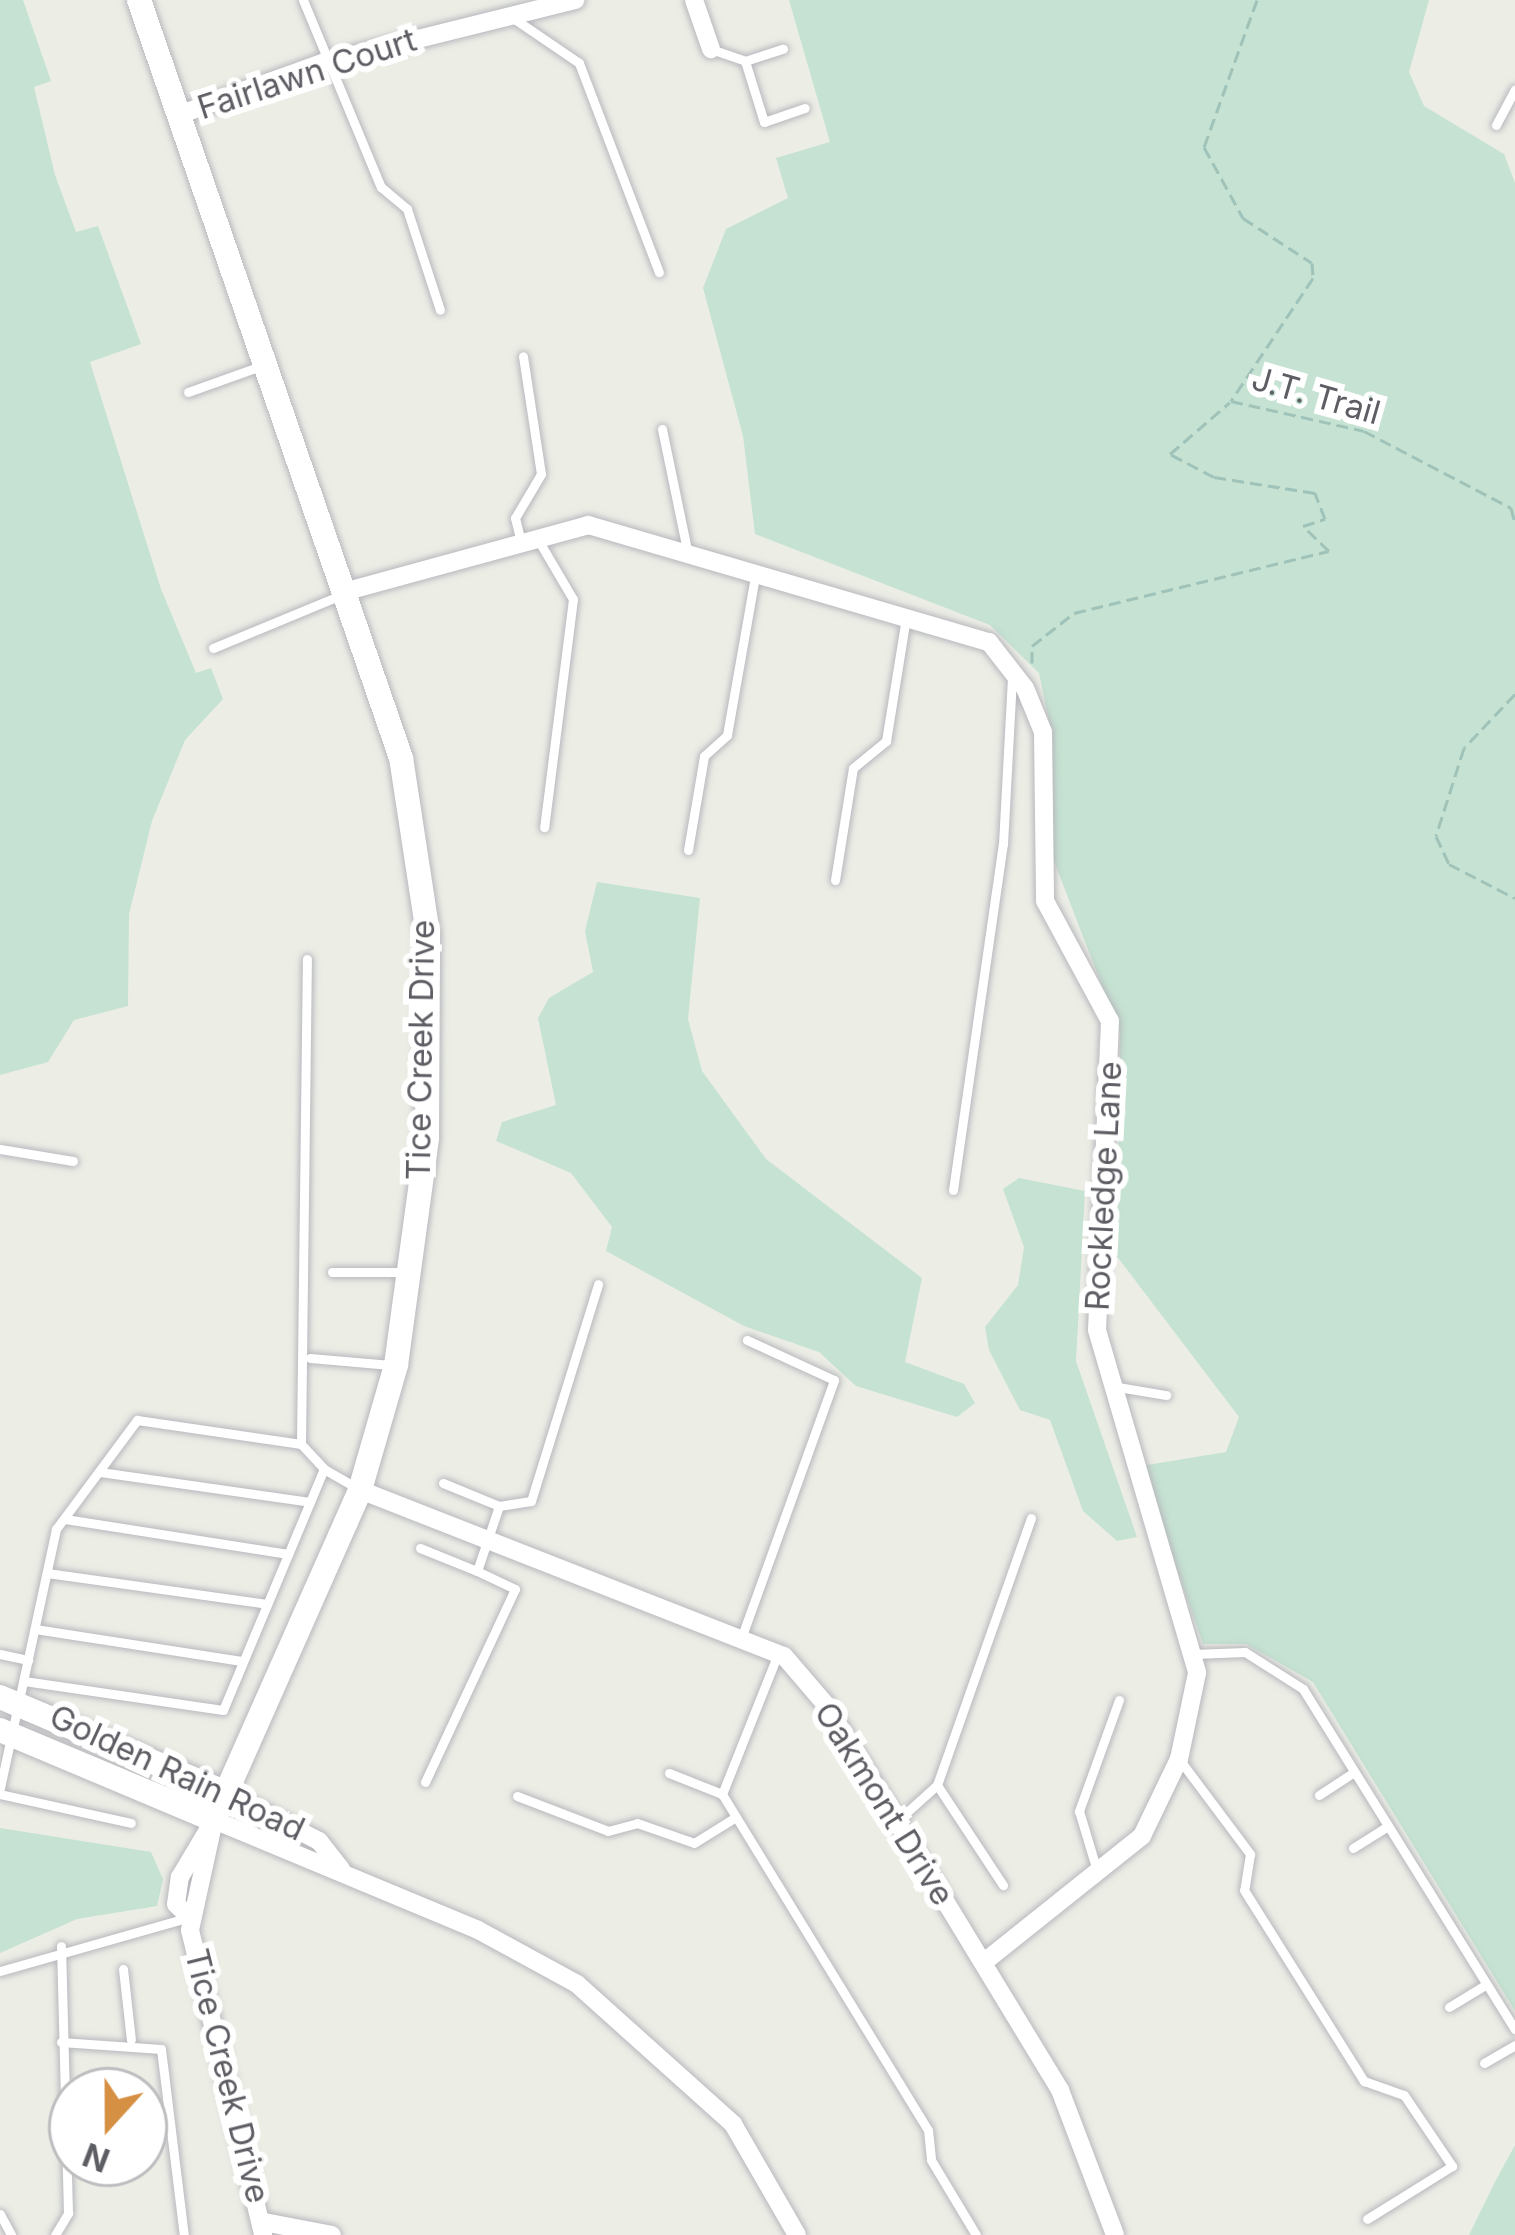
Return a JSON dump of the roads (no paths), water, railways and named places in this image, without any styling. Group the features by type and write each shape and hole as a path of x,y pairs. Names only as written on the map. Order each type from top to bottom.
{"street":[{"name":"Tice Creek Drive","path":"139,0 351,590 401,758 428,934 427,1138 396,1365 360,1490 214,1820 189,1917 263,2228"},
{"name":"Fairlawn Court","path":"179,115 326,62 531,5 575,0"},
{"path":"696,1 711,49"},
{"name":"Rockledge Lane","path":"351,590 588,525 989,642 1022,669 1043,732 1045,901 1110,1021 1097,1330 1109,1385 1193,1654 1179,1760 1142,1836 1100,1878 983,1964"},
{"name":"Oakmont Drive","path":"360,1490 743,1633 779,1651 826,1705 1060,2090 1115,2235"},
{"name":"Golden Rain Road","path":"14,1693 319,1840 341,1869"},
{"name":"Golden Rain Road","path":"8,1731 312,1868 341,1869 577,1984 733,2124 797,2235"},
{"path":"263,2228 332,2235"}],"lane":[{"path":"303,0 381,187 407,209 440,310"},
{"path":"509,14 579,64 659,272"},
{"path":"711,49 745,62 783,49"},
{"path":"745,62 764,122 805,108"},
{"path":"1496,125 1515,90"},
{"path":"523,356 541,474 515,518 573,599 544,827"},
{"path":"188,392 269,364"},
{"path":"662,429 688,554"},
{"path":"688,850 704,756 727,735 755,574"},
{"path":"212,648 351,590"},
{"path":"835,880 853,768 886,741 905,618"},
{"path":"952,1190 1003,844 1022,669"},
{"path":"301,1444 310,1358 307,959"},
{"path":"0,1149 73,1161"},
{"path":"332,1273 409,1271"},
{"path":"443,1483 499,1506 531,1502 598,1284"},
{"path":"743,1633 834,1380 747,1340"},
{"path":"310,1358 396,1365"},
{"path":"1109,1385 1166,1395"},
{"path":"131,1823 0,1791 14,1693 28,1660 47,1573 65,1519 137,1420 301,1444 324,1469 360,1490"},
{"path":"14,1693 224,1710 324,1469"},
{"path":"100,1472 310,1502"},
{"path":"477,1571 499,1506"},
{"path":"896,1821 937,1785 1031,1517"},
{"path":"65,1519 288,1554"},
{"path":"420,1548 515,1589 425,1782"},
{"path":"47,1573 266,1604"},
{"path":"35,1629 242,1661"},
{"path":"722,1794 779,1651"},
{"path":"1193,1654 1245,1652 1303,1689 1515,2029"},
{"path":"0,1654 28,1660"},
{"path":"1100,1878 1079,1811 1119,1700"},
{"path":"1179,1760 1250,1854 1244,1890 1364,2081 1404,2095 1452,2166 1367,2219"},
{"path":"1318,1796 1354,1772"},
{"path":"669,1773 722,1794 928,2130 931,2160 976,2235"},
{"path":"937,1785 1003,1885"},
{"path":"517,1796 608,1831 637,1822 694,1843 736,1817"},
{"path":"1353,1848 1388,1826"},
{"path":"0,1971 62,1946 189,1917"},
{"path":"55,2235 68,2213 62,1946"},
{"path":"123,1969 131,2040"},
{"path":"1449,2007 1487,1984"},
{"path":"61,2042 131,2040 161,2049 184,2235"},
{"path":"1484,2063 1515,2045"},
{"path":"0,2214 11,2235"}]}
